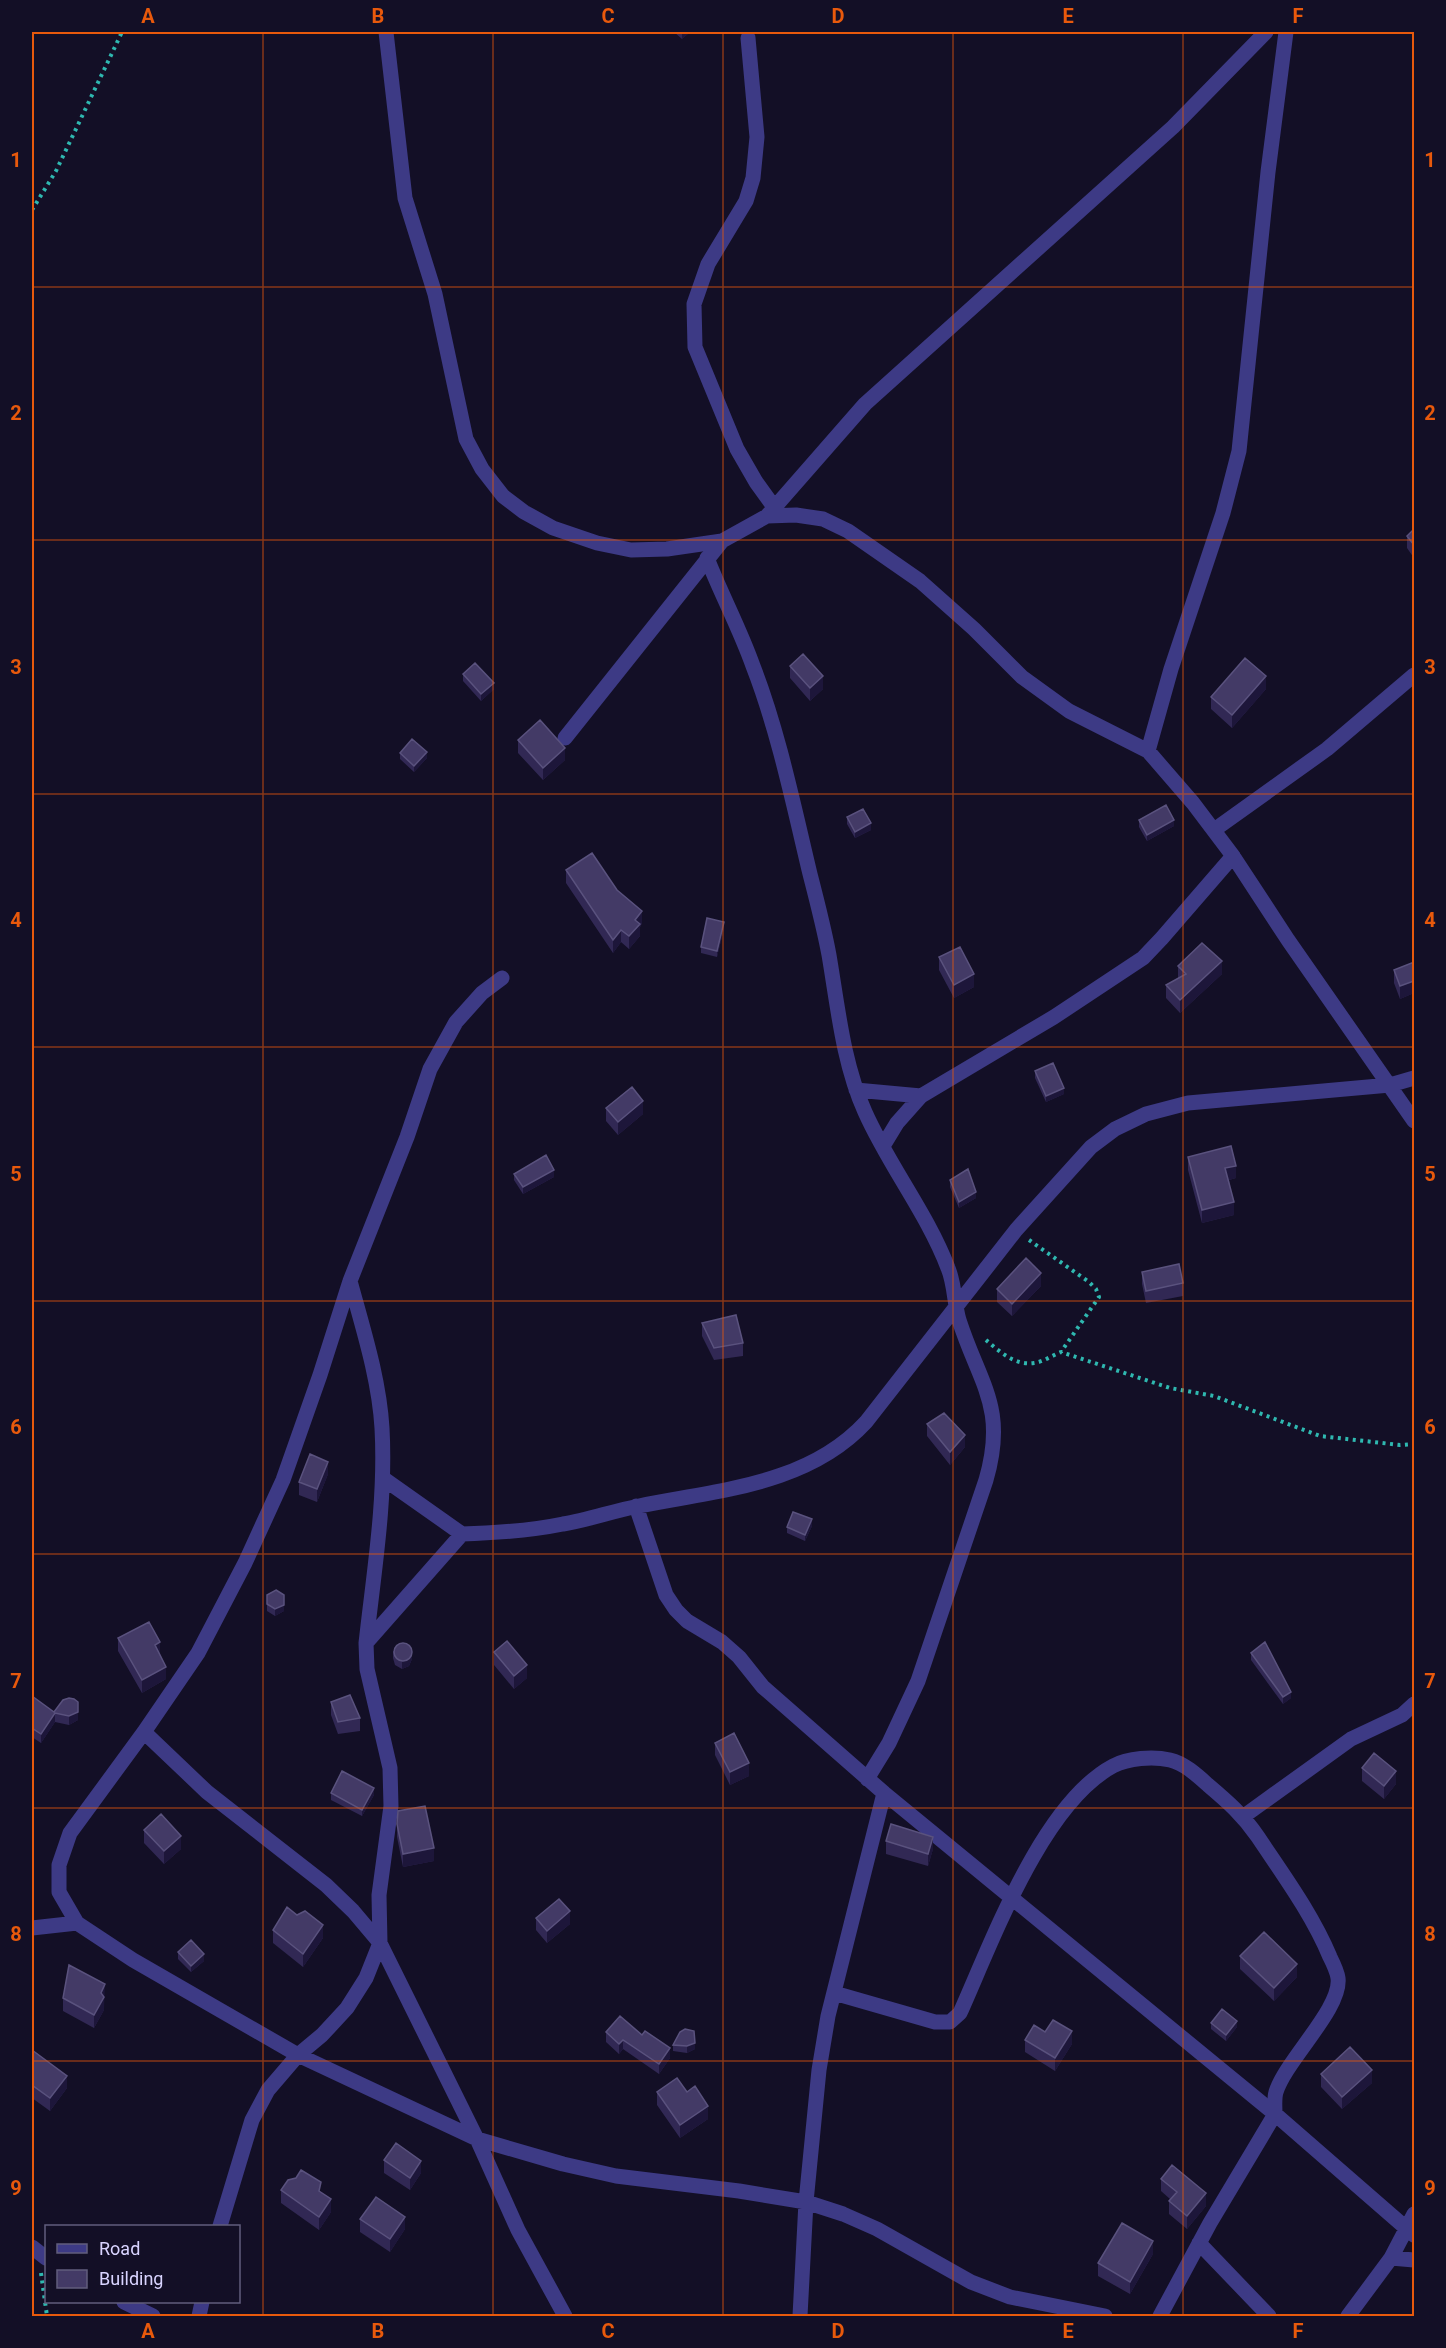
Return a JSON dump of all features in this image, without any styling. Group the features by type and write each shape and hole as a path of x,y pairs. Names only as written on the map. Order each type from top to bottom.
{"street":[{"path":"386,32 405,198 435,294 466,439 482,469 503,496 524,512 552,528 597,543 631,550 667,549 722,541"},
{"path":"565,738 722,541 771,511 865,404 1173,128 1266,32"},
{"path":"1148,752 1178,648 1223,513 1239,451 1268,172 1286,32"},
{"path":"748,39 757,137 753,177 746,201 708,264 694,304 695,347 737,449 771,511"},
{"path":"771,511 823,519 848,531 920,581 974,629 1022,677 1069,711 1148,752 1233,856 1288,940 1414,1121"},
{"path":"707,558 753,665 770,718 810,873 828,951 844,1045 856,1090 882,1146 939,1245 950,1270 957,1312 988,1394 994,1424 993,1456 918,1681 895,1732 867,1779"},
{"path":"1214,830 1327,749 1414,675"},
{"path":"882,1146 897,1123 921,1096 1002,1049 1127,970 1162,939 1233,856"},
{"path":"502,978 482,993 456,1022 430,1069 407,1137 350,1281 283,1480 250,1553 198,1653 70,1833 59,1864 59,1892 76,1923 133,1960 298,2055 477,2139 563,2164 616,2176 739,2191 806,2202 843,2214 877,2229 971,2282 1010,2297 1105,2316"},
{"path":"384,1479 462,1534 509,1533 564,1524 636,1506 730,1490 780,1476 815,1462 850,1439 957,1312 1016,1230 1091,1147 1115,1129 1146,1114 1188,1103 1390,1085 1414,1078"},
{"path":"856,1090 921,1096"},
{"path":"219,2225 252,2120 268,2090 298,2055 322,2035 347,2008 366,1978 380,1943 379,1895 391,1806 390,1768 367,1669 366,1643 384,1479 382,1425 371,1357 350,1281"},
{"path":"636,1506 666,1595 687,1621 722,1642 739,1657 763,1687 867,1779 1275,2114 1411,2232"},
{"path":"366,1643 462,1534"},
{"path":"1244,1816 1351,1739 1408,1720 1414,1704"},
{"path":"144,1732 207,1792 326,1885 353,1911 380,1943 477,2139 518,2230 565,2316"},
{"path":"834,1993 935,2022 950,2022 960,2013 1012,1897 1056,1820 1071,1801 1114,1765 1135,1759 1171,1760 1195,1774 1244,1816 1305,1907 1324,1942 1338,1977 1338,1991 1330,2007 1282,2077 1275,2094 1275,2114 1199,2242 1162,2316"},
{"path":"800,2316 806,2202 819,2070 834,1993 884,1793"},
{"path":"32,1928 76,1923"},
{"path":"1348,2316 1411,2232 1414,2214"},
{"path":"1199,2242 1269,2316"},
{"path":"1391,2258 1414,2260"},
{"path":"128,2303 153,2316"}],"path":[{"path":"32,210 56,171 122,32"},
{"path":"957,1312 1005,1356 1020,1362 1033,1364 1061,1352 1099,1297 1096,1289 1089,1282 1016,1230"},
{"path":"1061,1352 1170,1388 1214,1396 1320,1436 1400,1445 1414,1444"},
{"path":"39,2252 45,2300"}],"building":[{"path":"1414,529 1414,545 1407,536"},
{"path":"803,654 823,676 810,688 790,666"},
{"path":"1245,658 1266,676 1232,715 1211,697"},
{"path":"475,663 494,683 481,694 463,674"},
{"path":"540,720 565,748 543,768 518,740"},
{"path":"412,739 427,752 414,766 400,753"},
{"path":"1166,805 1174,820 1147,835 1139,820"},
{"path":"863,809 871,823 855,832 847,817"},
{"path":"592,853 617,890 642,911 635,920 640,924 629,936 621,930 613,940 566,870"},
{"path":"707,918 724,922 717,951 701,947"},
{"path":"1202,943 1222,961 1180,1000 1166,985 1186,974 1178,966"},
{"path":"960,947 974,974 954,985 939,957"},
{"path":"1414,962 1414,981 1400,986 1394,970"},
{"path":"1053,1063 1064,1088 1046,1096 1035,1071"},
{"path":"632,1087 643,1101 618,1122 606,1108"},
{"path":"1231,1146 1236,1166 1225,1168 1234,1202 1202,1210 1188,1157"},
{"path":"546,1155 554,1170 523,1187 514,1174"},
{"path":"968,1169 976,1192 959,1202 950,1180"},
{"path":"1026,1258 1041,1273 1012,1304 997,1289"},
{"path":"1179,1264 1183,1283 1146,1291 1142,1272"},
{"path":"736,1315 743,1343 714,1348 702,1323"},
{"path":"944,1413 965,1435 950,1452 927,1424"},
{"path":"310,1454 328,1462 317,1489 299,1482"},
{"path":"793,1512 812,1519 805,1535 787,1527"},
{"path":"276,1590 284,1595 284,1605 275,1609 267,1604 267,1595"},
{"path":"149,1622 160,1642 155,1645 166,1667 142,1680 118,1638"},
{"path":"507,1641 527,1665 514,1676 494,1652"},
{"path":"1265,1642 1291,1692 1283,1697 1251,1653"},
{"path":"399,1643 407,1643 412,1648 410,1659 399,1661 394,1656 394,1648"},
{"path":"350,1695 360,1718 338,1722 331,1702"},
{"path":"32,1696 54,1712 63,1700 74,1699 78,1702 78,1712 69,1716 55,1713 41,1734 32,1728"},
{"path":"734,1733 749,1763 730,1772 715,1743"},
{"path":"1374,1753 1396,1771 1384,1786 1362,1768"},
{"path":"342,1771 374,1788 362,1810 331,1793"},
{"path":"425,1806 434,1848 403,1854 397,1824 398,1811"},
{"path":"161,1814 181,1836 164,1851 144,1830"},
{"path":"891,1824 933,1837 928,1854 886,1841"},
{"path":"559,1899 570,1911 547,1931 536,1918"},
{"path":"287,1907 297,1915 305,1911 323,1925 303,1954 273,1930"},
{"path":"1264,1932 1297,1964 1274,1988 1240,1956"},
{"path":"191,1940 204,1954 191,1966 178,1952"},
{"path":"69,1965 105,1984 101,1993 104,1997 94,2015 63,1998"},
{"path":"1222,2009 1237,2021 1226,2035 1211,2023"},
{"path":"620,2016 642,2035 645,2031 670,2048 659,2064 623,2040 619,2044 606,2032"},
{"path":"1053,2020 1072,2031 1055,2058 1025,2040 1034,2025 1045,2032"},
{"path":"685,2029 694,2031 695,2043 687,2046 673,2045 680,2032"},
{"path":"1350,2047 1372,2070 1342,2097 1321,2074"},
{"path":"32,2050 67,2076 50,2098 32,2085"},
{"path":"677,2078 687,2092 695,2086 708,2106 680,2125 657,2092"},
{"path":"396,2143 421,2161 410,2178 384,2160"},
{"path":"1172,2165 1206,2193 1187,2216 1169,2201 1177,2192 1161,2179"},
{"path":"301,2170 321,2182 319,2191 331,2199 319,2217 281,2190 288,2180 296,2178"},
{"path":"376,2197 405,2217 390,2239 360,2219"},
{"path":"1122,2223 1153,2241 1130,2282 1098,2263"}]}
